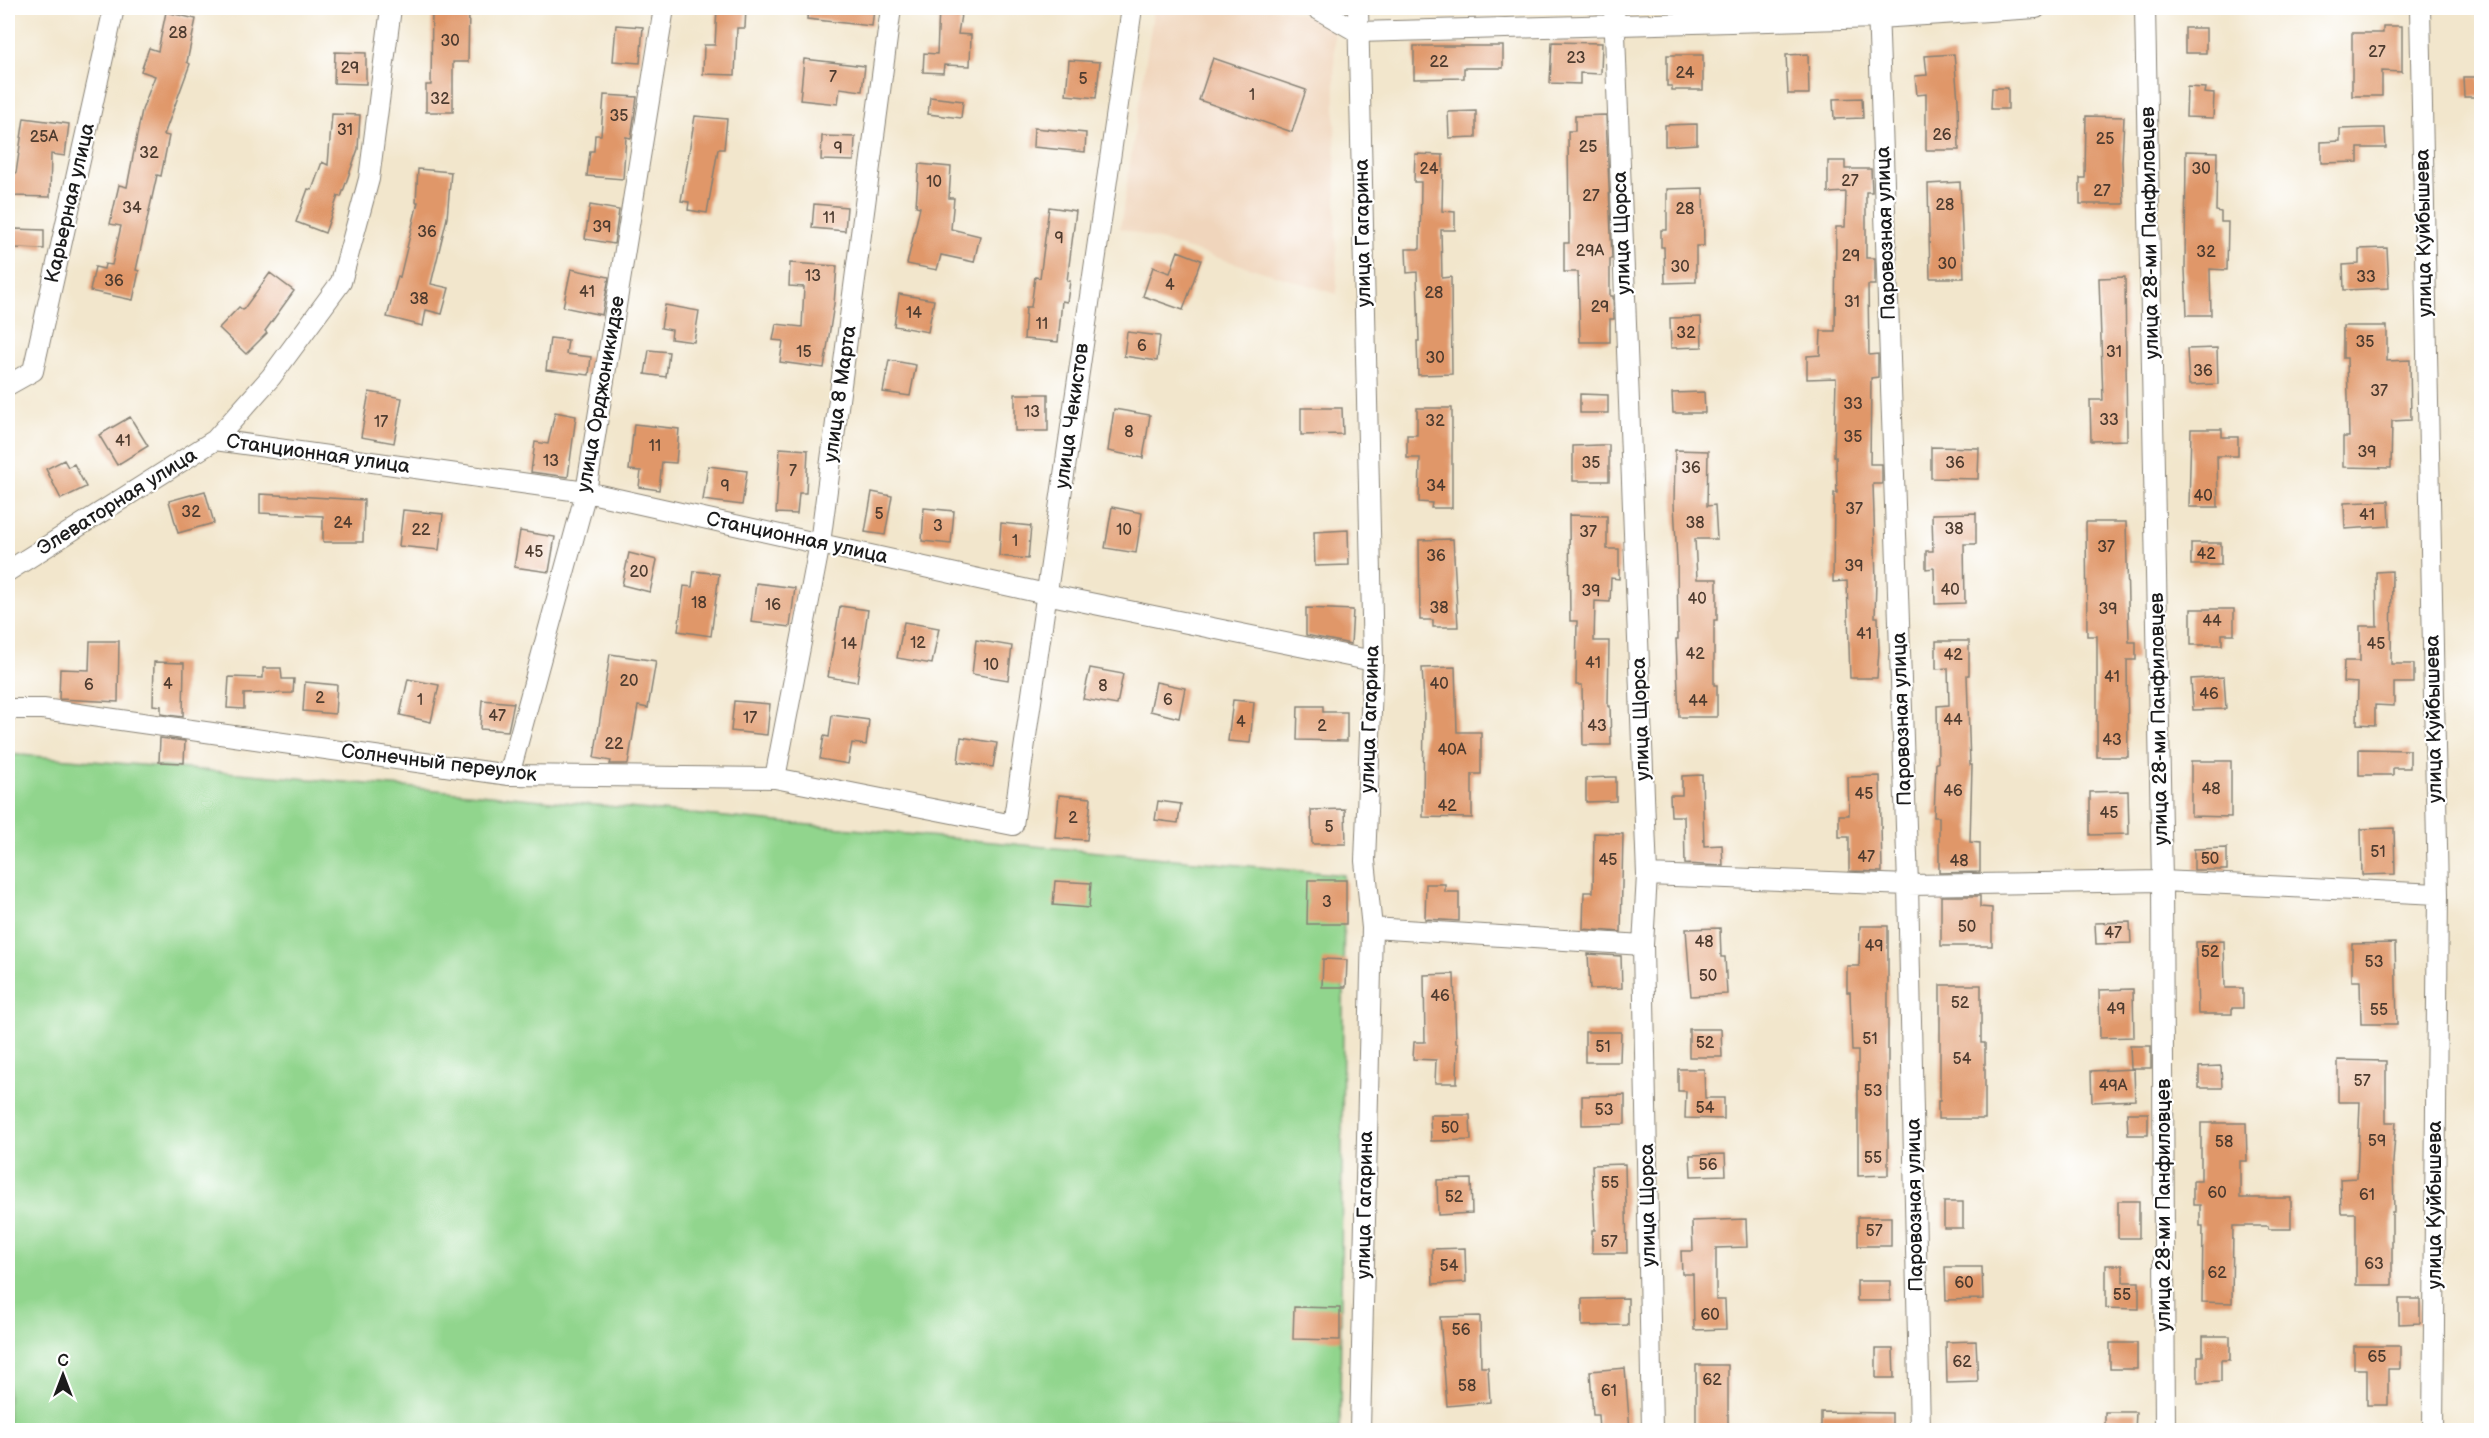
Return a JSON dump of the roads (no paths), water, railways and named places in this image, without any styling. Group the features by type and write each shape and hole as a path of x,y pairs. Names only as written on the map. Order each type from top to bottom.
{"street":[{"name":"Карьерная улица","path":"8,385 33,371 114,8"},
{"name":"Элеваторная улица","path":"8,571 215,440 271,378 341,282 369,179 392,8"},
{"name":"улица Орджоникидзе","path":"509,775 586,492 664,8"},
{"name":"улица 8 Марта","path":"775,778 820,543 891,8"},
{"name":"улица Чекистов","path":"1013,825 1132,8"},
{"path":"1316,8 1358,32 1614,17 2036,8"},
{"name":"улица Гагарина","path":"1358,8 1374,661 1365,861 1372,928 1360,1431"},
{"name":"улица 28-ми Панфиловцев","path":"2145,8 2162,881 2165,1431"},
{"name":"улица Куйбышева","path":"2420,8 2438,894 2433,1431"},
{"name":"Паровозная улица","path":"1878,13 1908,885 1920,1431"},
{"name":"улица Щорса","path":"1614,17 1647,875 1643,945 1652,1431"},
{"name":"Станционная улица","path":"215,440 586,492 1046,594 1374,661"},
{"name":"Солнечный переулок","path":"8,709 43,709 509,775 775,778 1013,825"},
{"path":"1647,875 1908,885 2162,881 2438,894"},
{"path":"1372,928 1643,945"}]}
